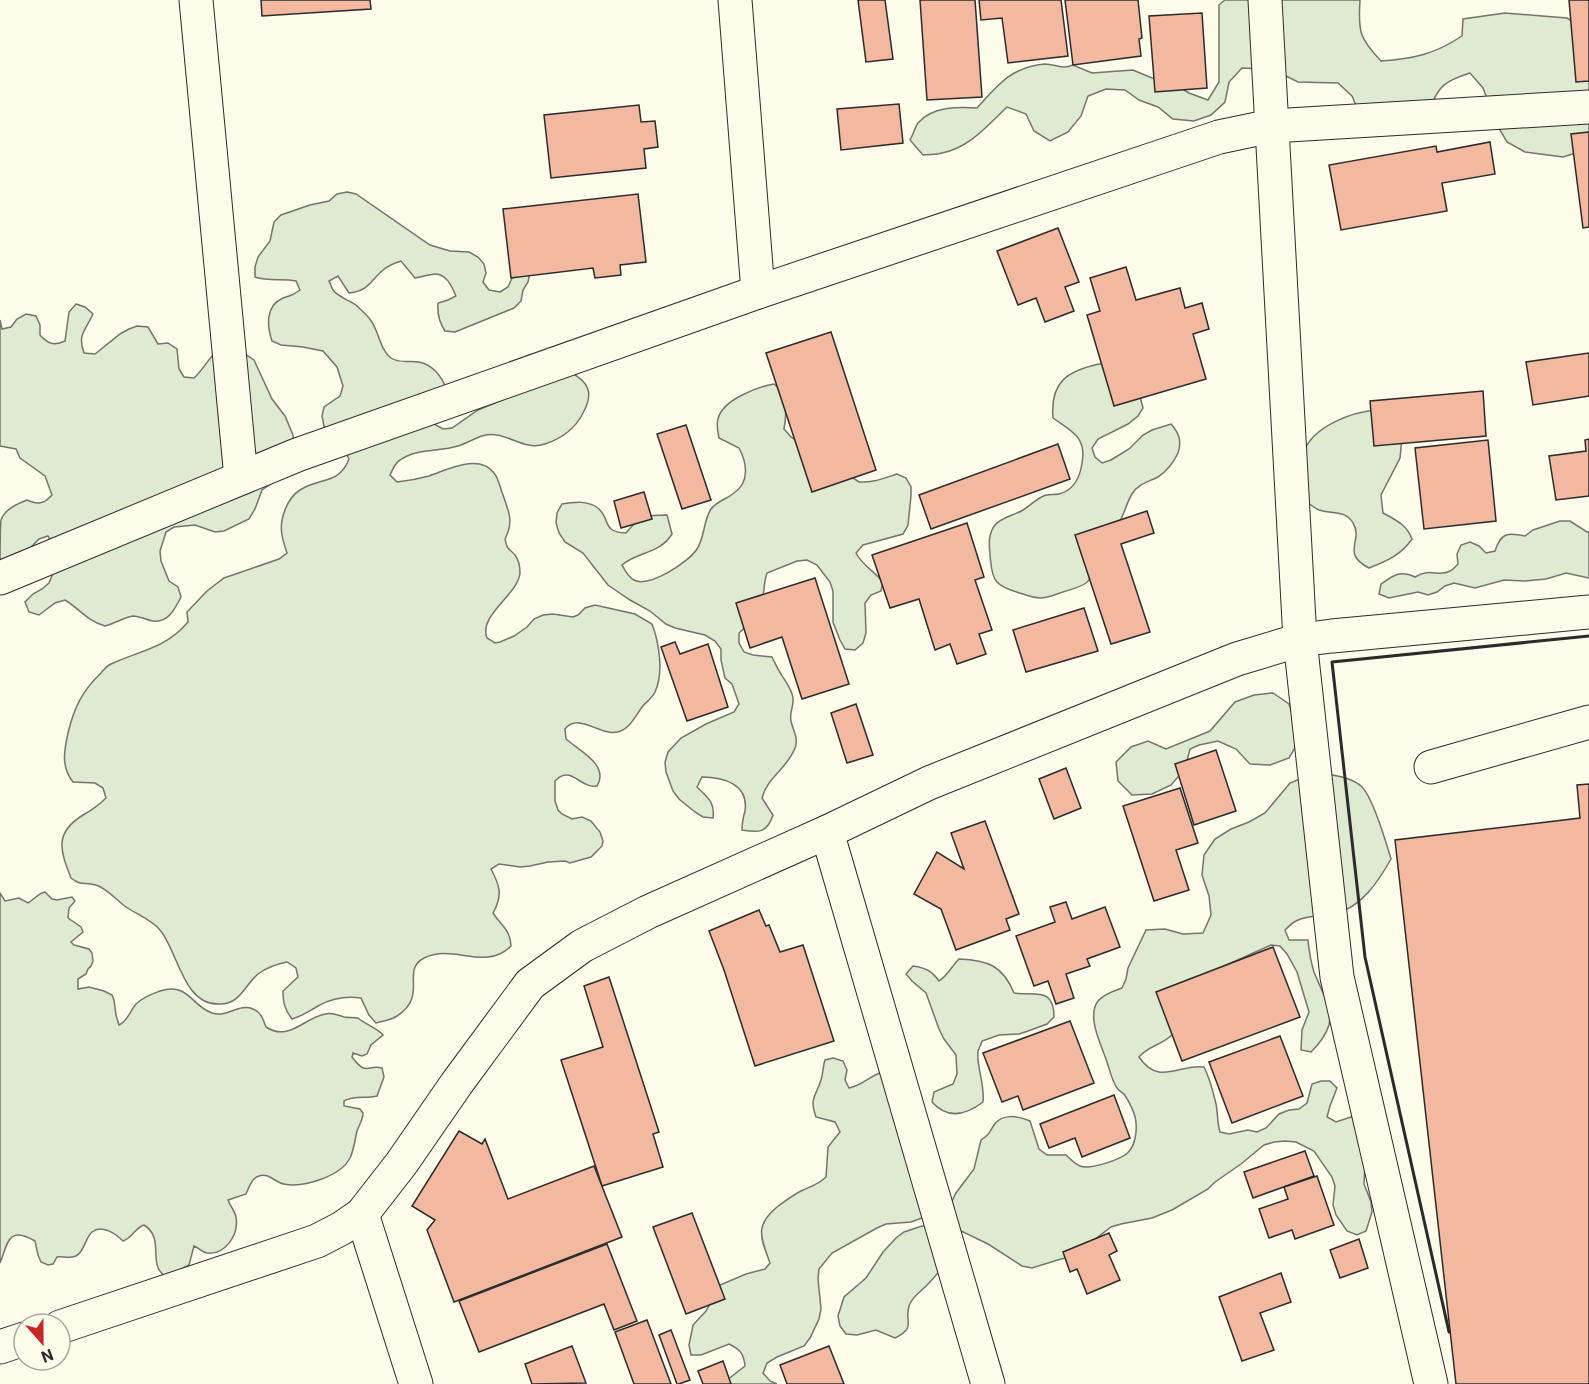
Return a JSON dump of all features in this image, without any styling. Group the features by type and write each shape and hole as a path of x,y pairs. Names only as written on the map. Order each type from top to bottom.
{"street":[{"path":"196,0 241,478"},
{"path":"735,0 758,292"},
{"path":"1265,0 1300,640 1337,977 1431,1384"},
{"path":"0,578 308,451 758,292 1219,137 1272,126 1589,106"},
{"path":"72,1323 317,1240 342,1228 362,1214 401,1164 530,984 582,946 659,908 929,783 1237,659 1300,640 1589,612"},
{"path":"1431,767 1589,722"},
{"path":"827,832 988,1384"},
{"path":"362,1214 416,1384"}],"green space":[{"path":"1225,0 1360,0 1359,19 1364,40 1381,61 1414,57 1442,47 1462,36 1463,19 1505,13 1567,18 1589,34 1589,141 1582,151 1563,157 1525,152 1507,142 1497,125 1483,88 1470,73 1444,85 1429,110 1360,115 1352,96 1338,83 1298,82 1280,73 1242,68 1229,82 1225,102 1211,115 1194,121 1173,119 1158,107 1139,100 1125,90 1106,89 1088,96 1081,116 1068,132 1050,141 1034,131 1026,114 1007,107 978,135 952,150 940,154 923,155 910,140 918,123 930,113 954,108 977,108 1006,78 1023,69 1045,64 1062,67 1073,65 1092,73 1133,70 1152,78 1171,82 1189,93 1208,100 1219,82 1219,5"},
{"path":"347,192 356,194 430,245 450,251 469,252 478,257 484,264 486,273 483,282 489,290 500,292 508,287 512,278 530,272 521,301 514,308 455,332 445,331 439,318 438,303 456,296 443,276 433,274 415,278 401,261 385,269 365,288 356,292 349,293 338,276 329,281 335,292 356,305 369,318 384,350 391,358 424,364 440,376 447,390 434,424 443,429 452,428 478,410 570,372 582,380 588,389 588,400 580,419 563,436 551,442 532,446 503,436 486,435 458,446 407,456 397,463 390,475 397,482 425,477 463,465 480,464 488,467 496,475 510,517 506,544 517,559 520,573 513,589 488,621 487,638 495,643 500,642 514,636 534,619 543,615 573,617 585,608 595,605 635,614 652,624 657,640 660,667 655,692 624,729 610,732 577,723 565,729 566,739 591,759 599,771 600,778 597,786 591,786 571,776 561,776 555,781 555,801 562,814 572,819 582,817 591,821 600,832 602,846 591,857 570,863 548,862 520,867 499,864 491,869 499,891 493,913 507,932 511,946 491,957 446,953 424,958 417,963 414,970 413,992 406,1008 395,1017 376,1023 369,1015 361,998 355,997 328,1001 292,1019 285,1006 283,991 298,977 296,968 287,962 272,966 258,974 232,1001 220,1004 208,1002 190,987 157,926 126,907 100,887 81,883 71,878 62,851 67,828 106,798 103,788 95,783 73,782 64,759 70,724 89,686 110,665 152,648 179,631 188,622 187,612 207,591 224,578 279,559 287,553 281,529 285,510 291,498 307,486 340,473 349,459 332,433 324,426 322,416 324,407 340,396 343,386 337,367 323,351 281,345 272,341 269,329 270,311 277,302 300,290 296,281 255,277 258,257 270,241 274,222 281,215 329,201 337,194"},
{"path":"76,304 85,307 93,314 83,332 81,341 84,353 95,354 120,334 137,326 148,327 158,344 168,343 177,349 179,369 184,377 194,378 214,354 245,354 254,360 272,399 285,416 293,435 294,444 278,479 262,490 249,519 224,531 215,532 195,525 174,527 166,532 160,551 161,561 169,581 178,587 181,597 170,614 163,620 133,616 105,626 88,618 65,600 55,603 39,615 29,612 25,602 49,583 53,573 53,544 48,536 39,539 32,546 32,556 0,582 1,520 3,516 12,507 27,500 41,503 52,495 45,476 20,458 16,449 0,446 0,320 2,329 11,327 17,319 26,314 36,316 40,325 40,335 54,344 65,341 69,312"},
{"path":"1099,364 1109,364 1138,389 1143,408 1138,416 1128,424 1098,439 1092,448 1095,457 1102,463 1111,460 1129,449 1143,435 1171,424 1179,437 1178,453 1164,472 1134,491 1115,534 1095,572 1086,583 1043,598 1035,598 1010,590 1000,584 994,576 989,547 991,532 1001,520 1023,510 1043,496 1069,490 1075,483 1081,468 1082,447 1071,431 1053,418 1054,395 1063,380 1070,375 1078,370"},
{"path":"774,384 784,398 786,417 784,429 791,437 859,482 874,481 897,474 906,478 911,487 911,496 908,525 903,534 863,545 856,553 883,582 881,591 871,595 865,603 866,633 863,643 855,650 845,649 840,640 833,622 833,591 830,582 817,565 807,560 797,561 767,573 761,606 753,619 739,633 739,643 744,652 772,657 792,695 791,718 796,741 792,755 769,784 762,798 773,815 771,821 762,830 753,831 742,830 745,802 739,788 726,781 702,777 697,787 710,801 713,808 713,818 703,817 679,799 673,791 666,772 665,762 668,752 681,738 734,712 739,704 732,684 725,678 721,649 715,641 705,635 666,624 650,611 608,585 583,553 565,542 556,523 557,513 562,504 581,502 599,509 610,528 618,532 626,533 643,517 667,515 672,534 667,540 655,549 628,560 622,565 630,577 641,581 658,577 678,567 697,549 711,509 739,489 745,478 744,460 739,448 719,438 717,424 721,412 741,395"},
{"path":"1376,410 1402,437 1400,458 1381,495 1383,513 1404,526 1412,539 1393,557 1369,568 1360,562 1354,552 1356,529 1350,519 1342,514 1319,510 1303,499 1303,461 1304,451 1316,434 1345,417"},
{"path":"1560,521 1570,521 1589,532 1589,578 1566,573 1546,579 1504,580 1475,588 1454,583 1428,595 1418,592 1389,598 1379,594 1381,584 1397,574 1415,577 1426,573 1451,571 1458,564 1457,554 1461,545 1470,542 1479,546 1486,553 1495,551 1502,537 1506,535 1525,536 1533,530"},
{"path":"1273,693 1289,704 1295,722 1299,741 1289,758 1270,765 1250,764 1236,749 1218,741 1190,749 1185,769 1171,785 1152,794 1132,795 1118,781 1116,762 1131,747 1148,741 1166,749 1210,731 1235,702 1254,695"},
{"path":"1326,774 1350,779 1362,787 1375,810 1391,859 1368,893 1352,906 1334,914 1300,919 1285,930 1289,940 1308,940 1314,972 1325,998 1330,1018 1322,1040 1311,1052 1301,1050 1302,1030 1309,1012 1297,972 1287,954 1280,946 1271,945 1215,970 1173,1034 1139,1057 1154,1071 1170,1072 1204,1067 1214,1094 1220,1132 1229,1134 1248,1130 1257,1132 1266,1128 1279,1114 1299,1109 1307,1103 1312,1084 1330,1081 1337,1088 1327,1117 1336,1122 1354,1116 1365,1164 1364,1184 1371,1202 1372,1212 1366,1231 1357,1235 1347,1231 1336,1215 1333,1205 1335,1186 1332,1177 1314,1151 1296,1142 1285,1141 1264,1145 1208,1189 1172,1210 1152,1218 1111,1227 1072,1257 1032,1268 1022,1266 988,1244 959,1230 951,1203 974,1169 981,1140 1001,1119 1015,1117 1030,1121 1039,1149 1047,1155 1066,1155 1080,1166 1107,1163 1130,1150 1135,1137 1136,1120 1128,1100 1114,1082 1096,1032 1094,1015 1098,1001 1122,988 1128,968 1146,930 1165,929 1183,934 1203,933 1211,915 1209,896 1202,875 1204,855 1215,839 1265,813 1290,783 1307,776"},
{"path":"45,892 52,899 72,897 75,901 69,908 68,918 81,927 83,932 71,942 89,949 93,961 86,974 78,979 78,989 89,987 112,995 119,1025 125,1021 142,999 170,989 184,992 205,1010 212,1013 223,1014 243,1008 256,1010 266,1027 274,1031 289,1031 317,1016 330,1013 358,1018 381,1033 383,1035 371,1045 367,1054 362,1056 353,1053 352,1057 361,1067 382,1068 384,1077 377,1096 344,1101 344,1106 360,1109 363,1113 350,1158 345,1164 330,1175 301,1184 284,1184 266,1175 257,1177 246,1194 228,1200 235,1215 236,1224 230,1242 214,1253 207,1253 194,1246 189,1265 166,1277 157,1265 154,1237 144,1225 123,1241 109,1231 96,1230 92,1232 76,1256 57,1257 53,1264 48,1265 41,1262 35,1241 19,1235 14,1236 7,1243 0,1263 0,893 5,901 19,898 28,903"},
{"path":"959,959 978,961 993,966 1005,976 1014,993 1047,997 1051,1001 1054,1017 1047,1024 1019,1034 999,1035 982,1041 978,1051 978,1063 983,1102 970,1110 957,1114 944,1111 932,1102 934,1092 953,1084 957,1074 956,1055 939,1029 926,993 906,974 913,966 918,967 931,972 939,981"},
{"path":"833,1058 843,1061 847,1070 845,1080 849,1088 882,1072 930,1215 911,1222 886,1224 832,1253 819,1269 821,1309 810,1338 804,1346 767,1363 763,1373 770,1381 777,1384 722,1384 745,1366 744,1358 739,1350 729,1344 701,1355 691,1355 689,1345 693,1325 706,1311 720,1285 765,1269 770,1263 762,1239 762,1226 770,1214 792,1196 826,1177 828,1147 840,1132 835,1122 816,1117 813,1101 825,1060"},
{"path":"922,1226 932,1226 947,1262 910,1302 906,1331 895,1338 876,1330 857,1335 846,1334 840,1326 838,1316 844,1297 866,1278 883,1252 896,1238 904,1232"}],"building":[{"path":"261,0 370,0 371,9 262,16"},
{"path":"858,0 885,0 893,59 866,62"},
{"path":"920,0 975,0 982,97 927,100"},
{"path":"979,0 1061,0 1068,56 1008,63 1002,18 981,20"},
{"path":"1065,0 1138,0 1142,38 1139,39 1141,56 1073,65"},
{"path":"1569,0 1589,0 1589,81 1576,82"},
{"path":"1202,13 1207,88 1155,92 1149,16"},
{"path":"899,104 903,143 841,150 837,109"},
{"path":"639,105 641,122 655,121 658,147 644,149 646,168 551,178 544,115"},
{"path":"1589,132 1589,227 1583,228 1571,134"},
{"path":"1490,142 1495,174 1442,183 1447,211 1341,230 1329,165 1436,146 1437,152"},
{"path":"638,194 646,262 620,265 621,275 595,278 593,268 511,278 503,209"},
{"path":"1058,228 1079,282 1065,287 1074,311 1045,322 1036,298 1018,305 997,251"},
{"path":"1126,267 1136,300 1180,288 1185,308 1202,303 1209,329 1193,334 1206,379 1114,406 1087,315 1100,311 1090,278"},
{"path":"831,332 876,470 812,492 766,353"},
{"path":"1589,353 1589,396 1533,405 1526,362"},
{"path":"1483,391 1486,436 1374,446 1370,401"},
{"path":"686,425 711,500 682,509 657,434"},
{"path":"1589,439 1589,496 1556,500 1549,456 1586,451 1585,440"},
{"path":"1488,440 1496,521 1424,529 1415,448"},
{"path":"1058,444 1070,479 931,529 919,495"},
{"path":"644,492 652,519 621,528 614,501"},
{"path":"1147,511 1154,533 1121,544 1150,632 1111,644 1075,535"},
{"path":"967,523 984,577 975,580 992,630 979,634 986,654 957,664 950,644 935,650 919,599 890,608 872,555"},
{"path":"815,578 849,684 802,699 782,637 750,648 736,603"},
{"path":"1084,608 1098,651 1026,672 1013,630"},
{"path":"675,642 680,654 708,644 728,707 687,721 661,647"},
{"path":"856,704 873,755 847,763 831,713"},
{"path":"1216,750 1236,811 1194,825 1175,764"},
{"path":"1066,768 1081,808 1054,819 1039,779"},
{"path":"1589,784 1589,1384 1456,1384 1395,840 1580,818 1577,785"},
{"path":"1180,788 1198,843 1176,850 1189,890 1154,901 1123,806"},
{"path":"985,821 1019,914 1006,919 1010,930 956,950 941,909 914,894 937,852 964,869 951,833"},
{"path":"1066,902 1072,919 1105,907 1120,947 1087,959 1090,966 1066,974 1074,998 1056,1004 1048,981 1034,986 1016,936 1055,922 1050,907"},
{"path":"759,910 766,926 769,925 780,952 803,945 834,1041 755,1066 709,931"},
{"path":"1273,947 1300,1017 1182,1061 1156,992"},
{"path":"609,977 659,1132 653,1134 663,1167 602,1186 561,1060 603,1047 584,986"},
{"path":"1070,1021 1094,1083 1023,1110 1018,1096 1002,1102 983,1053"},
{"path":"1280,1036 1303,1096 1232,1123 1209,1062"},
{"path":"1114,1095 1130,1138 1082,1157 1075,1138 1049,1148 1040,1124"},
{"path":"459,1131 482,1144 485,1139 508,1199 594,1166 622,1237 454,1302 427,1230 435,1220 412,1206"},
{"path":"1305,1151 1314,1176 1253,1198 1244,1172"},
{"path":"1317,1176 1334,1225 1295,1239 1292,1230 1269,1238 1259,1209 1288,1199 1284,1187"},
{"path":"692,1213 725,1299 686,1314 653,1227"},
{"path":"1109,1233 1117,1251 1109,1255 1120,1280 1087,1294 1077,1269 1070,1272 1063,1252"},
{"path":"1359,1239 1368,1268 1340,1278 1330,1250"},
{"path":"607,1244 637,1321 614,1330 604,1304 479,1352 459,1301"},
{"path":"1281,1273 1291,1302 1260,1313 1274,1350 1242,1361 1219,1297"},
{"path":"647,1320 671,1384 634,1384 615,1332"},
{"path":"671,1330 690,1380 679,1384 677,1384 659,1335"},
{"path":"572,1346 586,1383 532,1384 525,1364"},
{"path":"829,1346 844,1384 787,1384 780,1365"},
{"path":"723,1361 731,1384 703,1384 698,1371"}],"wall":[{"path":"1449,1332 1365,957 1332,662 1589,636"}]}
